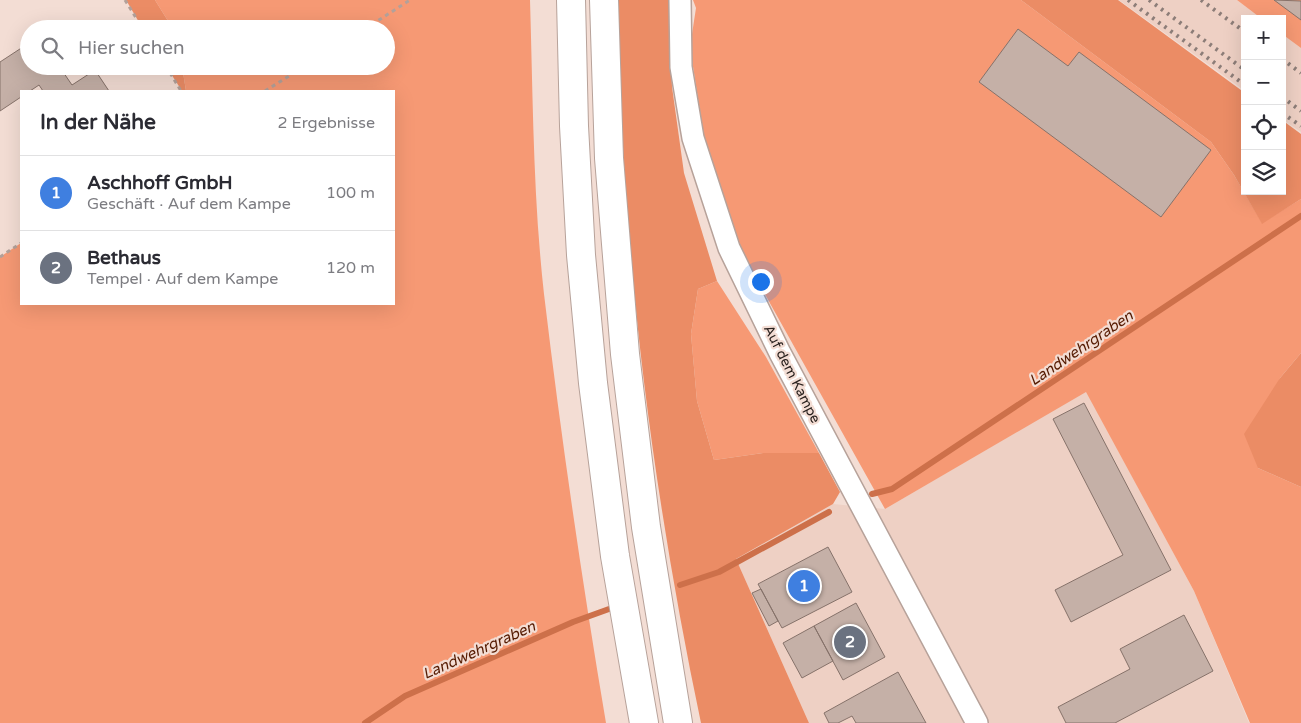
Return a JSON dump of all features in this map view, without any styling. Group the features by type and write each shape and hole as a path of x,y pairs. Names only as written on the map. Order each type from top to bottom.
{"highway":[{"path":"571,0 574,126 581,245 594,383 615,556 644,723"},
{"path":"604,0 609,158 625,354 646,527 678,723"}],"street":[{"name":"Auf dem Kampe","path":"680,0 681,67 693,138 729,248 780,352 976,723"}],"path":[{"path":"125,0 137,20"},
{"path":"379,20 410,0"},
{"path":"172,75 181,90"},
{"path":"267,90 291,75"},
{"path":"0,257 20,244"}],"shaded area":[{"path":"126,0 155,0 167,20 138,20"},
{"path":"155,0 530,0 540,257 572,509 606,723 0,723 0,257 20,244 20,305 395,305 395,90 186,90 183,75 395,75 395,20 167,20"},
{"path":"618,0 669,0 672,87 684,173 717,281 698,289 691,334 697,401 714,460 763,453 819,453 840,492 833,504 736,559 809,723 701,723 667,544 642,364 625,182"},
{"path":"693,0 1021,0 1211,142 1241,187 1241,195 1246,195 1262,223 1301,199 1301,353 1280,378 1258,468 1301,487 1301,723 1250,723 1194,591 1086,392 885,509 739,248 709,170 690,47 696,8"},
{"path":"1021,0 1118,0 1241,90 1241,187 1211,142"},
{"path":"1119,0 1237,0 1257,15 1241,15 1241,88"},
{"path":"1237,0 1301,0 1301,48 1286,37 1286,15 1257,15"},
{"path":"1286,37 1301,48 1301,132 1286,122"},
{"path":"172,75 183,75 186,90 181,90"},
{"path":"1286,123 1301,134 1301,199 1262,224 1245,195 1286,195"},
{"path":"717,281 766,357 819,453 763,453 714,460 697,401 691,334 698,289"},
{"path":"1301,353 1301,487 1258,468 1244,434 1280,378"},
{"path":"1086,391 1194,591 1249,723 809,723 736,559 833,504 885,509"}],"building":[{"path":"1274,0 1301,1 1301,20"},
{"path":"1018,29 1068,66 1079,52 1211,150 1161,217 979,82"},
{"path":"20,49 20,75 65,75 72,85 87,75 98,75 108,90 42,90 39,85 32,90 20,90 20,98 0,111 0,62"},
{"path":"1084,403 1171,570 1071,622 1055,590 1123,555 1053,419"},
{"path":"828,547 852,592 782,628 758,584"},
{"path":"761,589 778,621 769,626 752,593"},
{"path":"856,603 885,657 843,680 814,626"},
{"path":"1184,615 1213,671 1115,723 1066,723 1058,707 1130,669 1120,649"},
{"path":"814,626 833,661 802,678 783,643"},
{"path":"898,672 926,723 856,723 852,716 838,723 829,723 824,713"}],"waterway":[{"name":"Landwehrgraben","path":"872,494 892,489 1301,216"},
{"name":"Landwehrgraben","path":"680,585 719,572 829,512"},
{"name":"Landwehrgraben","path":"365,723 405,696 573,622 609,609"}],"railway":[{"path":"1128,0 1241,82"},
{"path":"1149,0 1241,67"},
{"path":"1201,0 1241,29"},
{"path":"1283,60 1301,73"},
{"path":"1286,100 1301,111"},
{"path":"1286,116 1301,126"}],"place":[{"name":"Aschhoff GmbH","path":"804,586"},
{"name":"Bethaus","path":"850,642"}]}
